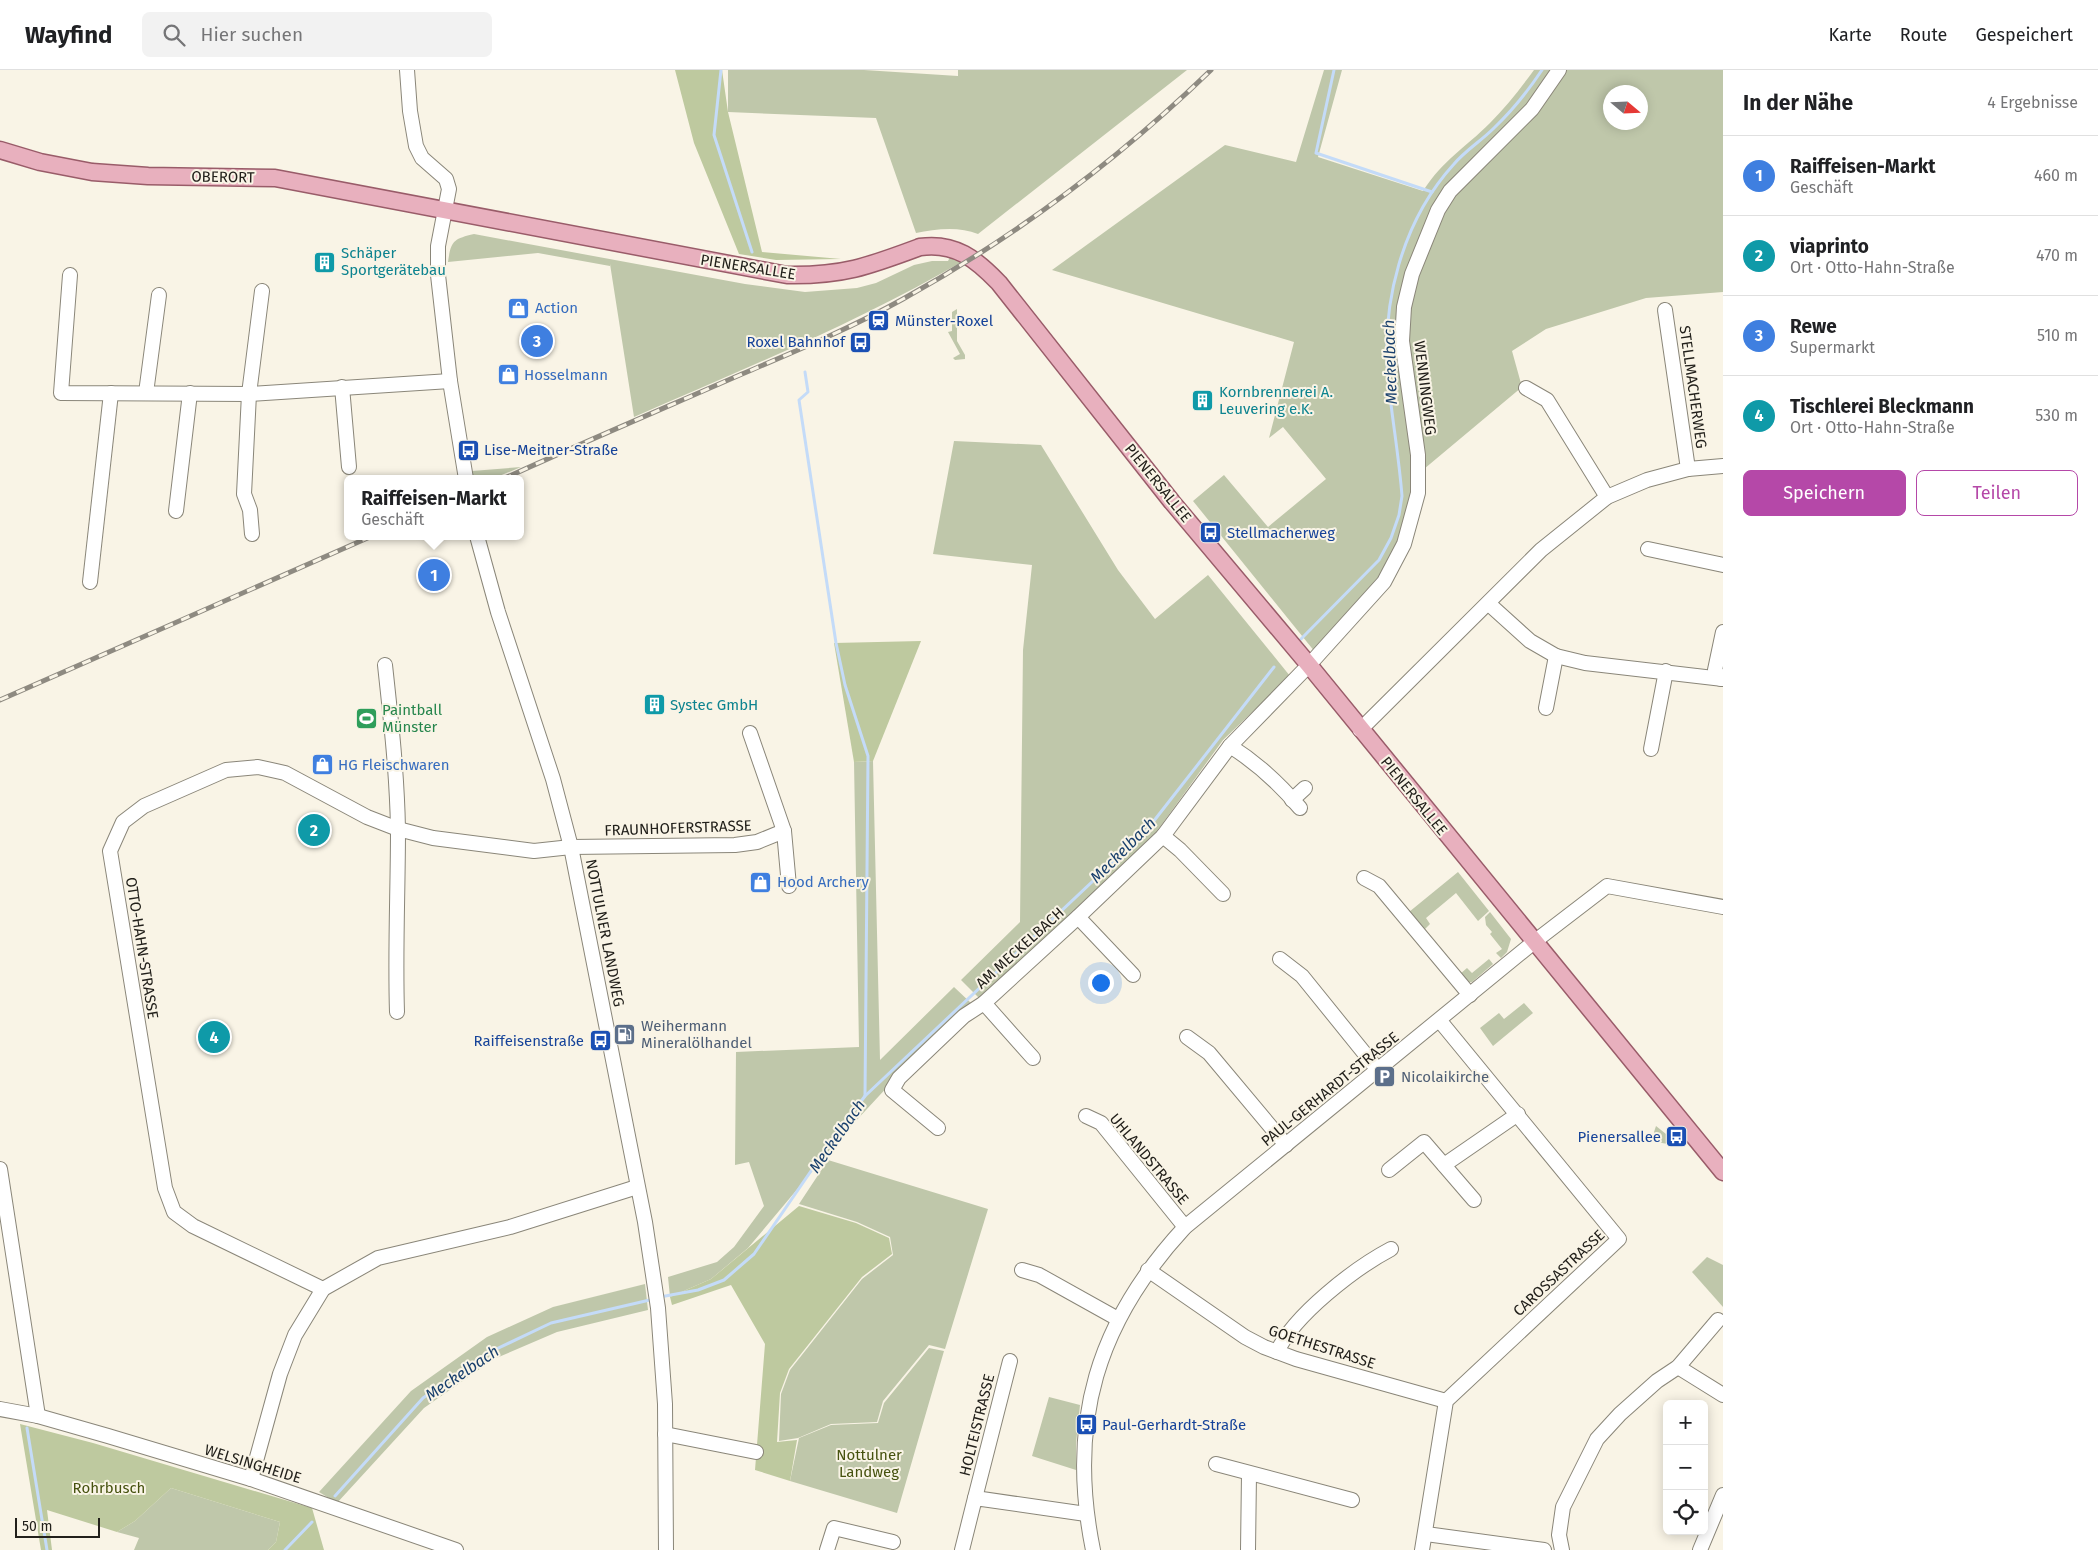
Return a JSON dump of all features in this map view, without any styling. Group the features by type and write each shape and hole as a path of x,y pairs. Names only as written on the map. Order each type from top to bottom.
{"main road":[{"name":"OBERORT","path":"0,150 40,162 92,172 148,176 275,178 447,210"},
{"name":"PIENERSALLEE","path":"447,210 749,270 787,275 817,276 847,272 920,247 932,245 962,251 974,258 999,283 1172,502 1308,665 1723,1172"}],"street":[{"path":"407,70 410,111 416,146 422,158 446,179 449,189 447,210 438,246 438,275 450,381 465,475"},
{"name":"WENNINGWEG","path":"1308,665 1384,582 1404,544 1413,515 1420,474 1402,341 1404,307 1412,274 1426,236 1438,210 1450,191 1532,108 1559,70"},
{"path":"70,275 61,394 249,394 450,381"},
{"path":"252,534 250,510 244,494 249,394 262,291"},
{"path":"146,393 159,295"},
{"name":"STELLMACHERWEG","path":"1665,310 1688,469"},
{"path":"342,387 349,468"},
{"path":"1526,388 1546,400 1607,496"},
{"path":"90,582 111,393"},
{"path":"176,511 190,393"},
{"name":"STELLMACHERWEG","path":"1360,730 1542,550 1607,496 1647,480 1688,469 1723,466"},
{"name":"NOTTULNER LANDWEG","path":"479,540 498,612 552,779 571,846 656,1288 665,1434 666,1550"},
{"path":"1648,549 1723,565"},
{"path":"1489,604 1530,641 1556,656 1585,662 1722,679"},
{"path":"1722,679 1716,670 1723,632"},
{"path":"1546,708 1556,656"},
{"path":"385,665 394,744 398,829 395,910 397,1012"},
{"name":"AM MECKELBACH","path":"938,1128 892,1090 900,1078 964,1016 984,1003 1163,836 1230,746 1308,665"},
{"path":"1651,749 1666,671"},
{"path":"750,733 784,832 789,886"},
{"path":"1230,746 1253,761 1296,804 1305,788"},
{"name":"OTTO-HAHN-STRASSE","path":"323,1289 193,1226 174,1212 165,1188 110,851 122,822 144,806 226,770 258,767 285,773 368,817 398,829 433,838 534,851 571,846"},
{"name":"FRAUNHOFERSTRASSE","path":"571,846 735,845 757,842 784,832"},
{"path":"1163,836 1180,850 1223,894"},
{"path":"1364,878 1378,886 1470,995"},
{"name":"PAUL-GERHARDT-STRASSE","path":"1093,1550 1086,1514 1083,1464 1086,1424 1100,1362 1118,1319 1148,1270 1185,1227 1440,1021 1534,942 1607,886 1723,907"},
{"name":"AM MECKELBACH","path":"1078,917 1133,975"},
{"path":"1280,959 1302,976 1378,1070"},
{"name":"AM MECKELBACH","path":"984,1003 1033,1058"},
{"name":"CAROSSASTRASSE","path":"1440,1021 1619,1239 1446,1401"},
{"path":"1187,1037 1209,1053 1286,1144"},
{"path":"1444,1164 1518,1114"},
{"name":"UHLANDSTRASSE","path":"1086,1116 1100,1123 1185,1227"},
{"path":"1389,1170 1424,1142 1474,1200"},
{"path":"0,1169 38,1416"},
{"path":"251,1479 280,1374 295,1335 323,1289 378,1258 510,1227 637,1187"},
{"path":"1277,1352 1285,1336 1317,1303 1370,1260 1391,1249"},
{"path":"1022,1270 1039,1275 1118,1319"},
{"name":"GOETHESTRASSE","path":"1148,1270 1245,1337 1277,1352 1446,1401"},
{"path":"1562,1550 1559,1536 1563,1508 1597,1439 1620,1414 1657,1381 1678,1367 1718,1320"},
{"name":"HOLTEISTRASSE","path":"962,1550 1010,1361"},
{"path":"1678,1367 1723,1395"},
{"path":"1422,1550 1446,1401"},
{"name":"WELSINGHEIDE","path":"0,1408 38,1416 251,1479 456,1550"},
{"path":"665,1434 756,1452"},
{"path":"1216,1464 1352,1500"},
{"path":"1248,1550 1249,1474"},
{"path":"1700,1550 1723,1495"},
{"name":"HOLTEISTRASSE","path":"976,1498 1086,1514"},
{"path":"827,1550 834,1528 892,1546 897,1528"},
{"path":"1426,1534 1544,1550"}],"green space":[{"path":"675,70 722,70 728,112 762,252 841,259 776,260 739,254 694,143"},
{"path":"728,70 864,70 958,76 958,70 1187,70 978,234 955,229 939,229 916,233 876,118 728,112"},
{"path":"1324,70 1342,70 1318,157 1423,191 1446,162 1496,117 1534,70 1555,70 1538,94 1434,207 1398,340 1400,380 1415,476 1414,494 1398,547 1380,579 1315,652 1193,501 1224,475 1268,527 1326,479 1283,427 1269,438 1294,342 1052,270 1225,145 1296,162"},
{"path":"1566,70 1723,70 1723,292 1646,298 1546,329 1512,351 1522,387 1424,469 1407,330 1416,276 1435,225 1456,191 1555,87"},
{"path":"474,234 745,284 805,292 857,288 876,283 914,265 932,261 948,261 951,255 965,260 925,283 843,324 634,417 610,264 610,266 538,253 448,262 450,249 454,242"},
{"path":"957,309 957,341 965,355 965,359 955,360 953,358 960,354 948,332 952,331 952,312"},
{"path":"954,441 1041,445 1118,570 1155,619 1208,575 1290,676 1223,740 1157,831 983,1002 961,980 1020,922 1023,650 1032,565 933,554"},
{"path":"521,467 502,475 473,475 472,471"},
{"path":"921,641 873,761 854,762 834,643"},
{"path":"873,761 880,1060 954,987 972,1004 904,1069 841,1137 748,1248 711,1279 670,1297 668,1277 717,1262 734,1247 764,1206 749,1162 735,1165 736,1052 859,1047 854,762"},
{"path":"1458,872 1489,911 1478,921 1456,893 1426,918 1430,924 1424,930 1409,912"},
{"path":"1490,912 1511,939 1507,952 1501,958 1496,953 1502,949 1490,934 1492,932 1486,925 1485,917"},
{"path":"1489,959 1493,964 1472,982 1468,982 1460,974 1467,968 1472,973"},
{"path":"1524,1003 1533,1013 1493,1046 1480,1028 1499,1013 1504,1019"},
{"path":"1656,1126 1666,1134 1669,1143 1661,1143 1656,1138 1654,1132"},
{"path":"828,1160 988,1209 945,1349 929,1345 883,1401 877,1422 831,1424 798,1438 779,1441 781,1394 790,1370 862,1279 893,1255 890,1237 857,1222 799,1204"},
{"path":"799,1206 856,1223 889,1238 892,1254 862,1277 789,1369 780,1393 777,1442 797,1440 790,1481 755,1470 765,1344 731,1285 672,1305 670,1297 711,1279"},
{"path":"1707,1257 1723,1265 1723,1307 1692,1272"},
{"path":"645,1284 648,1310 557,1332 494,1359 424,1408 337,1503 319,1492 411,1391 487,1337 553,1307"},
{"name":"Nottulner Landweg","path":"929,1348 944,1351 897,1513 790,1481 799,1438 831,1425 878,1423 884,1403"},
{"path":"1049,1397 1080,1405 1076,1443 1076,1470 1032,1456"},
{"name":"Rohrbusch","path":"20,1424 93,1443 312,1508 324,1550 268,1550 276,1542 280,1522 171,1488 135,1521 117,1532 47,1510 52,1550 41,1550"},
{"path":"171,1488 280,1522 276,1542 268,1550 134,1550 139,1538 117,1532 135,1521"}],"waterway":[{"path":"721,70 714,135 752,252"},
{"path":"1334,70 1316,153 1432,192"},
{"name":"Meckelbach","path":"1301,639 1379,560 1391,538 1399,515 1402,496 1388,379 1387,350 1388,321 1392,293 1408,237 1436,186 1459,159 1507,115 1542,70"},
{"path":"805,372 808,392 799,400 836,643 845,685 868,756 865,1096"},
{"name":"Meckelbach","path":"660,1297 698,1290 724,1280 754,1254 835,1136 865,1096 1146,831 1274,667"},
{"name":"Meckelbach","path":"335,1496 423,1398 488,1353 551,1323 654,1299"},
{"path":"27,1428 47,1550"},
{"name":"Meckelbach","path":"285,1550 312,1522"}],"railway":[{"path":"512,475 823,339 864,320 945,275 1025,223 1103,165 1140,135 1211,70"},
{"path":"0,700 363,540"}],"place":[{"name":"Schäper Sportgerätebau","path":"325,262"},
{"name":"Action","path":"519,308"},
{"name":"Münster-Roxel","path":"879,321"},
{"name":"Rewe","path":"537,341"},
{"name":"Roxel Bahnhof","path":"861,342"},
{"name":"Hosselmann","path":"508,375"},
{"name":"Kornbrennerei A. Leuvering e.K.","path":"1203,401"},
{"name":"Lise-Meitner-Straße","path":"468,450"},
{"name":"Stellmacherweg","path":"1211,533"},
{"name":"Raiffeisen-Markt","path":"434,575"},
{"name":"Systec GmbH","path":"654,705"},
{"name":"Paintball Münster","path":"366,719"},
{"name":"HG Fleischwaren","path":"322,765"},
{"name":"viaprinto","path":"314,830"},
{"name":"Hood Archery","path":"761,882"},
{"name":"Weihermann Mineralölhandel","path":"625,1035"},
{"name":"Tischlerei Bleckmann","path":"214,1037"},
{"name":"Raiffeisenstraße","path":"600,1041"},
{"name":"Nicolaikirche","path":"1385,1077"},
{"name":"Pienersallee","path":"1677,1137"},
{"name":"Paul-Gerhardt-Straße","path":"1086,1425"}]}
